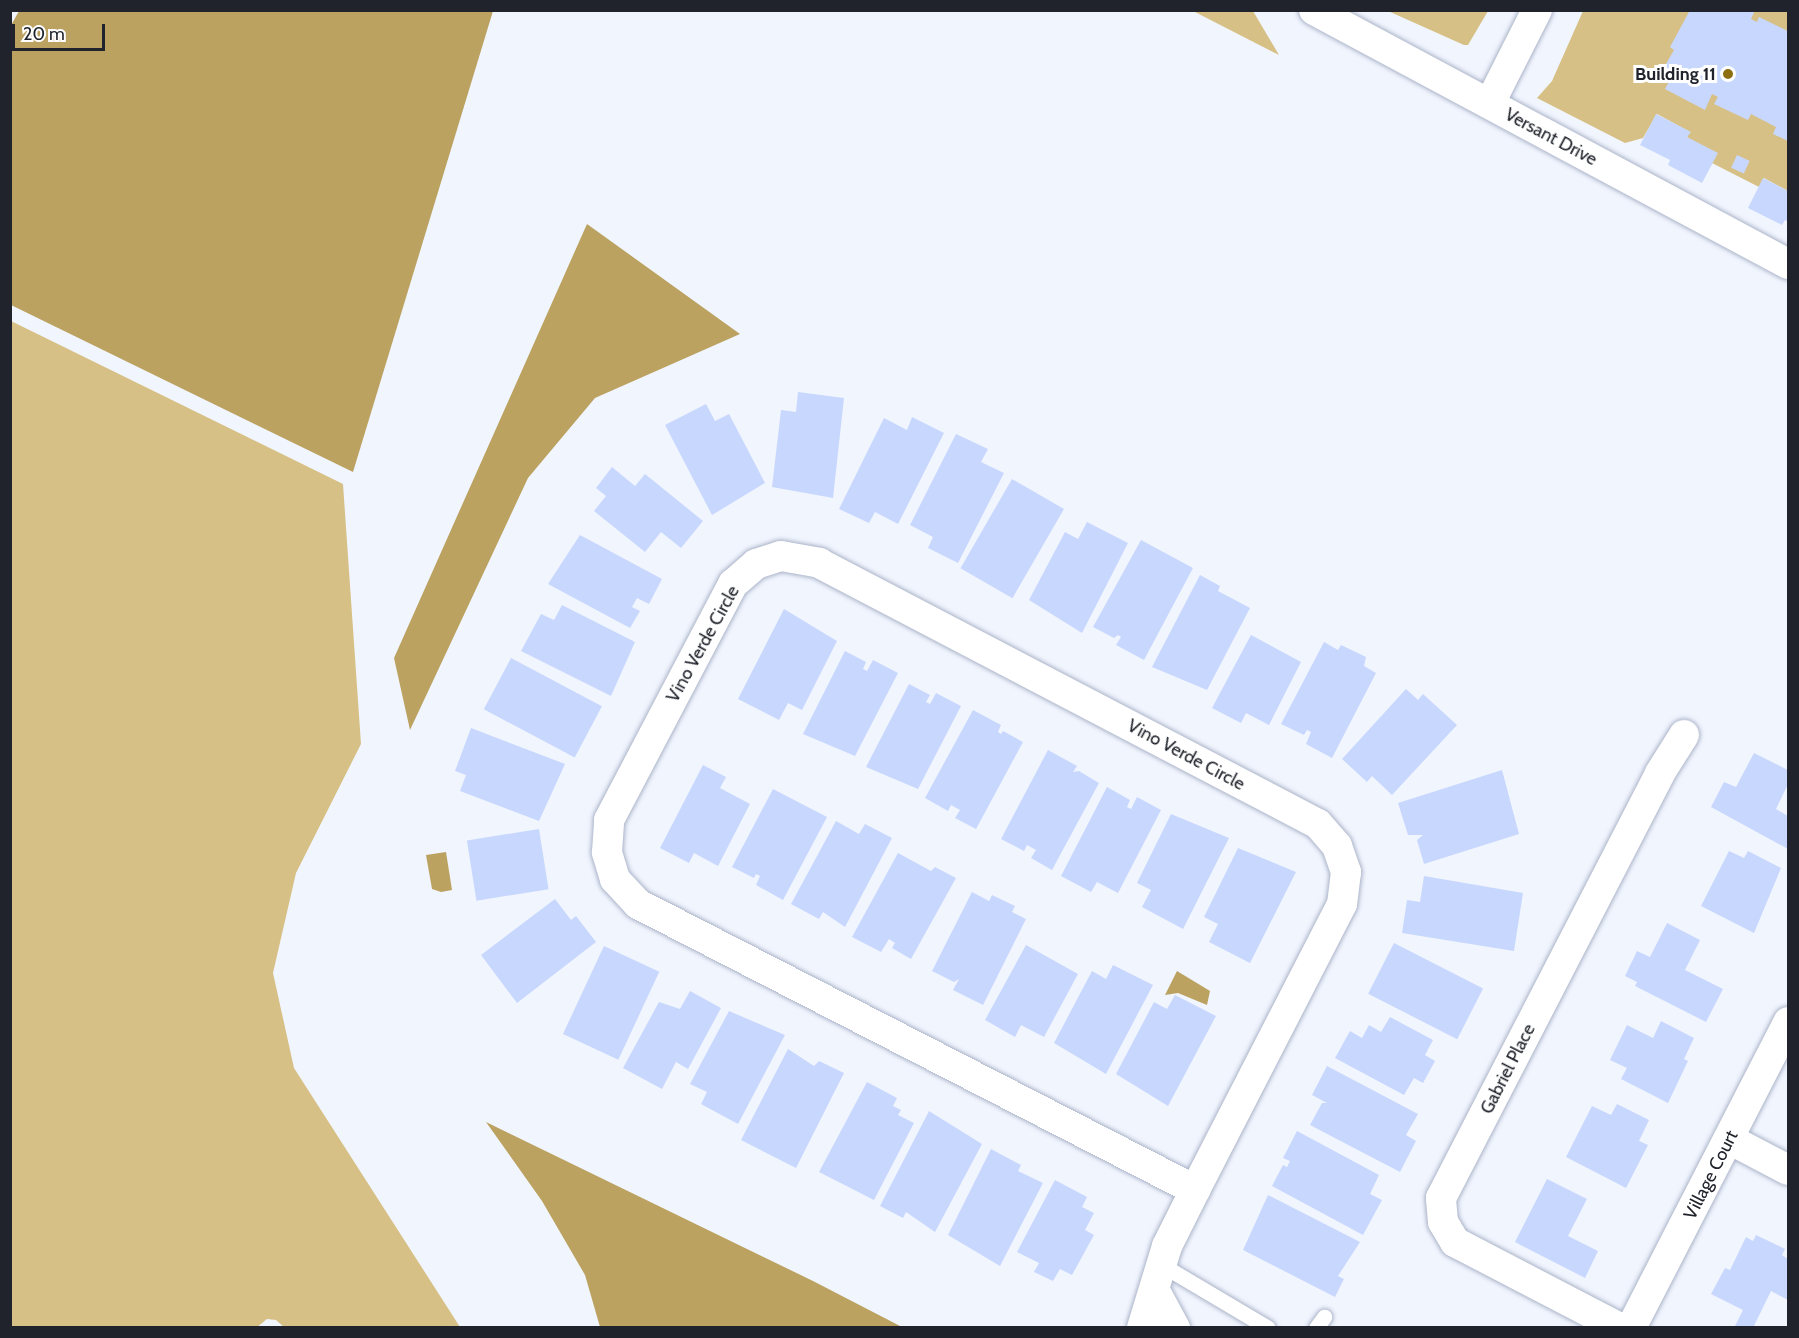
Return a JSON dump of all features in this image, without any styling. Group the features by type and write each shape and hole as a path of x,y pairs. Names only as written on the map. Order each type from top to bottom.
{"street":[{"name":"Versant Drive","path":"1314,10 1788,264"},
{"path":"1490,104 1537,10"},
{"name":"Vino Verde Circle","path":"1142,1328 1159,1278 1195,1190 1342,904 1346,872 1337,846 1318,824 819,563 781,556 756,564 733,584 609,820 607,852 615,879 638,904 1195,1190"},
{"name":"Gabriel Place","path":"1620,1328 1455,1242 1443,1222 1441,1198 1660,773 1684,735"},
{"name":"Village Court","path":"1631,1328 1730,1139 1788,1022"},
{"path":"1730,1139 1788,1170"},
{"path":"1159,1278 1175,1328"}],"lane":[{"path":"1159,1278 1268,1328"}],"shaded area":[{"path":"19,11 493,11 353,472 11,305 10,27"},
{"path":"1193,11 1253,11 1279,55"},
{"path":"1388,11 1488,11 1468,45 1464,45"},
{"path":"1583,11 1788,11 1788,191 1764,178 1759,187 1712,163 1687,137 1690,132 1657,114 1643,138 1625,143 1537,98 1552,81"},
{"path":"587,224 740,334 595,398 528,478 410,730 394,658"},
{"path":"11,321 343,484 361,744 296,873 273,973 294,1068 460,1327 285,1328 276,1320 267,1319 256,1328 11,1327"},
{"path":"446,852 452,890 441,892 432,889 426,855"},
{"path":"1177,971 1210,991 1207,1005 1178,993 1165,995"},
{"path":"486,1122 813,1281 902,1327 600,1327 585,1275 542,1201"}],"building":[{"name":"Building 11","path":"1694,10 1755,10 1751,19 1757,22 1759,17 1788,31 1788,141 1773,134 1776,127 1751,114 1748,120 1714,104 1718,97 1712,94 1705,110 1665,89 1672,76 1662,71 1674,50 1670,47 1689,12"},
{"path":"1656,114 1691,132 1687,137 1718,153 1702,183 1668,165 1670,160 1640,145"},
{"path":"1737,155 1750,161 1744,174 1731,168"},
{"path":"1763,178 1788,191 1788,222 1785,220 1782,225 1748,208"},
{"path":"798,392 844,398 833,498 772,487 781,410 796,412"},
{"path":"706,404 715,421 729,414 765,483 712,515 665,425"},
{"path":"912,417 944,433 898,524 875,512 869,523 839,509 884,418 907,430"},
{"path":"956,434 988,449 981,462 1004,473 958,563 928,548 933,537 910,525"},
{"path":"612,467 635,486 645,474 703,521 681,548 661,532 645,552 594,511 606,496 596,488"},
{"path":"1012,479 1064,509 1012,598 961,568"},
{"path":"1087,522 1128,543 1082,633 1029,600 1065,532 1078,539"},
{"path":"580,535 662,579 649,604 637,598 632,607 640,611 630,628 548,584"},
{"path":"1141,540 1193,568 1144,660 1116,645 1121,637 1118,635 1114,638 1093,627"},
{"path":"1200,575 1220,586 1218,591 1250,608 1207,690 1152,667"},
{"path":"562,605 635,642 611,696 521,651 541,614 554,620"},
{"path":"784,609 837,641 802,710 788,703 779,720 738,699"},
{"path":"1251,635 1301,662 1269,725 1246,713 1241,723 1212,708"},
{"path":"1324,642 1338,650 1341,645 1366,657 1364,666 1376,673 1332,758 1306,744 1311,732 1307,730 1304,735 1281,724"},
{"path":"845,651 866,662 863,669 867,671 873,660 898,673 855,756 803,734"},
{"path":"511,658 602,706 575,758 484,709"},
{"path":"909,684 930,695 926,702 930,704 936,693 961,706 918,789 866,767"},
{"path":"1406,689 1418,700 1423,694 1457,725 1392,795 1372,776 1367,782 1342,759"},
{"path":"973,710 1001,725 998,732 1001,734 1003,731 1023,742 976,829 955,818 960,810 951,805 948,811 925,798"},
{"path":"471,728 565,764 539,821 460,791 466,775 455,771"},
{"path":"1048,750 1077,766 1073,772 1079,771 1099,783 1052,870 1031,858 1036,850 1027,845 1024,851 1001,839"},
{"path":"1754,753 1788,770 1788,784 1776,809 1788,816 1788,849 1711,807 1724,782 1736,787"},
{"path":"703,765 726,777 720,788 750,804 718,866 694,853 689,863 660,848"},
{"path":"1502,770 1519,834 1424,864 1417,840 1423,835 1408,835 1398,803"},
{"path":"1107,787 1130,800 1127,807 1131,809 1137,797 1161,810 1118,893 1097,882 1091,892 1061,876"},
{"path":"773,789 827,817 783,900 756,885 760,876 756,874 754,878 732,867"},
{"path":"1171,814 1229,838 1183,929 1142,907 1151,890 1137,883"},
{"path":"836,821 859,834 865,824 892,838 845,927 823,912 819,919 791,904"},
{"path":"539,829 549,889 476,901 467,840"},
{"path":"1238,848 1296,872 1250,963 1209,942 1218,924 1204,917"},
{"path":"1729,851 1744,858 1748,851 1781,868 1754,933 1701,906"},
{"path":"898,853 931,871 935,867 956,878 911,959 892,948 895,943 889,939 881,952 852,937"},
{"path":"1424,876 1523,893 1514,951 1402,933 1407,900 1420,902"},
{"path":"972,892 989,901 992,895 1015,906 1012,912 1026,919 983,1005 953,990 959,979 954,982 932,971"},
{"path":"555,899 571,920 576,916 596,942 517,1003 481,955"},
{"path":"1667,923 1700,940 1685,970 1723,989 1706,1022 1635,986 1637,982 1625,976 1637,951 1650,957"},
{"path":"1394,943 1483,988 1457,1039 1368,994"},
{"path":"1026,945 1078,974 1044,1037 1021,1025 1015,1037 985,1020"},
{"path":"604,946 659,972 618,1060 563,1034"},
{"path":"1113,965 1153,985 1106,1074 1054,1043 1092,971 1106,979"},
{"path":"690,991 721,1008 688,1069 676,1062 662,1089 623,1068 659,1002 680,1009"},
{"path":"1175,995 1216,1016 1168,1106 1116,1074 1154,1002 1167,1009"},
{"path":"729,1011 785,1035 738,1124 701,1104 707,1092 690,1084"},
{"path":"1390,1017 1433,1040 1425,1055 1435,1061 1423,1083 1414,1078 1404,1095 1335,1058 1350,1031 1362,1038 1369,1025 1381,1032"},
{"path":"1661,1021 1694,1038 1684,1059 1688,1061 1668,1103 1621,1079 1627,1068 1610,1060 1627,1025 1653,1038"},
{"path":"788,1049 814,1066 819,1061 844,1073 796,1168 741,1140"},
{"path":"1327,1066 1418,1114 1406,1135 1416,1141 1400,1172 1310,1125 1322,1103 1327,1103 1312,1095"},
{"path":"867,1082 897,1098 893,1106 901,1110 898,1115 914,1123 874,1200 819,1172"},
{"path":"1617,1104 1649,1120 1639,1141 1648,1145 1626,1188 1566,1157 1592,1106 1611,1115"},
{"path":"929,1111 982,1144 935,1232 906,1212 903,1218 880,1206"},
{"path":"1297,1131 1379,1175 1370,1194 1382,1200 1363,1235 1272,1186 1283,1165 1287,1167 1290,1161 1283,1158"},
{"path":"991,1149 1021,1165 1018,1171 1043,1183 1000,1266 948,1235"},
{"path":"1547,1179 1587,1199 1568,1236 1598,1251 1585,1278 1515,1242"},
{"path":"1055,1180 1087,1197 1082,1207 1094,1213 1085,1230 1094,1235 1072,1275 1060,1269 1053,1281 1034,1272 1039,1263 1017,1252"},
{"path":"1268,1195 1360,1242 1338,1276 1344,1279 1335,1297 1243,1250"},
{"path":"1756,1235 1785,1249 1782,1255 1788,1259 1788,1300 1771,1291 1753,1328 1734,1328 1743,1310 1711,1294 1725,1268 1730,1270 1746,1237 1753,1241"}],"place":[{"name":"Building 11","path":"1728,74"}]}
